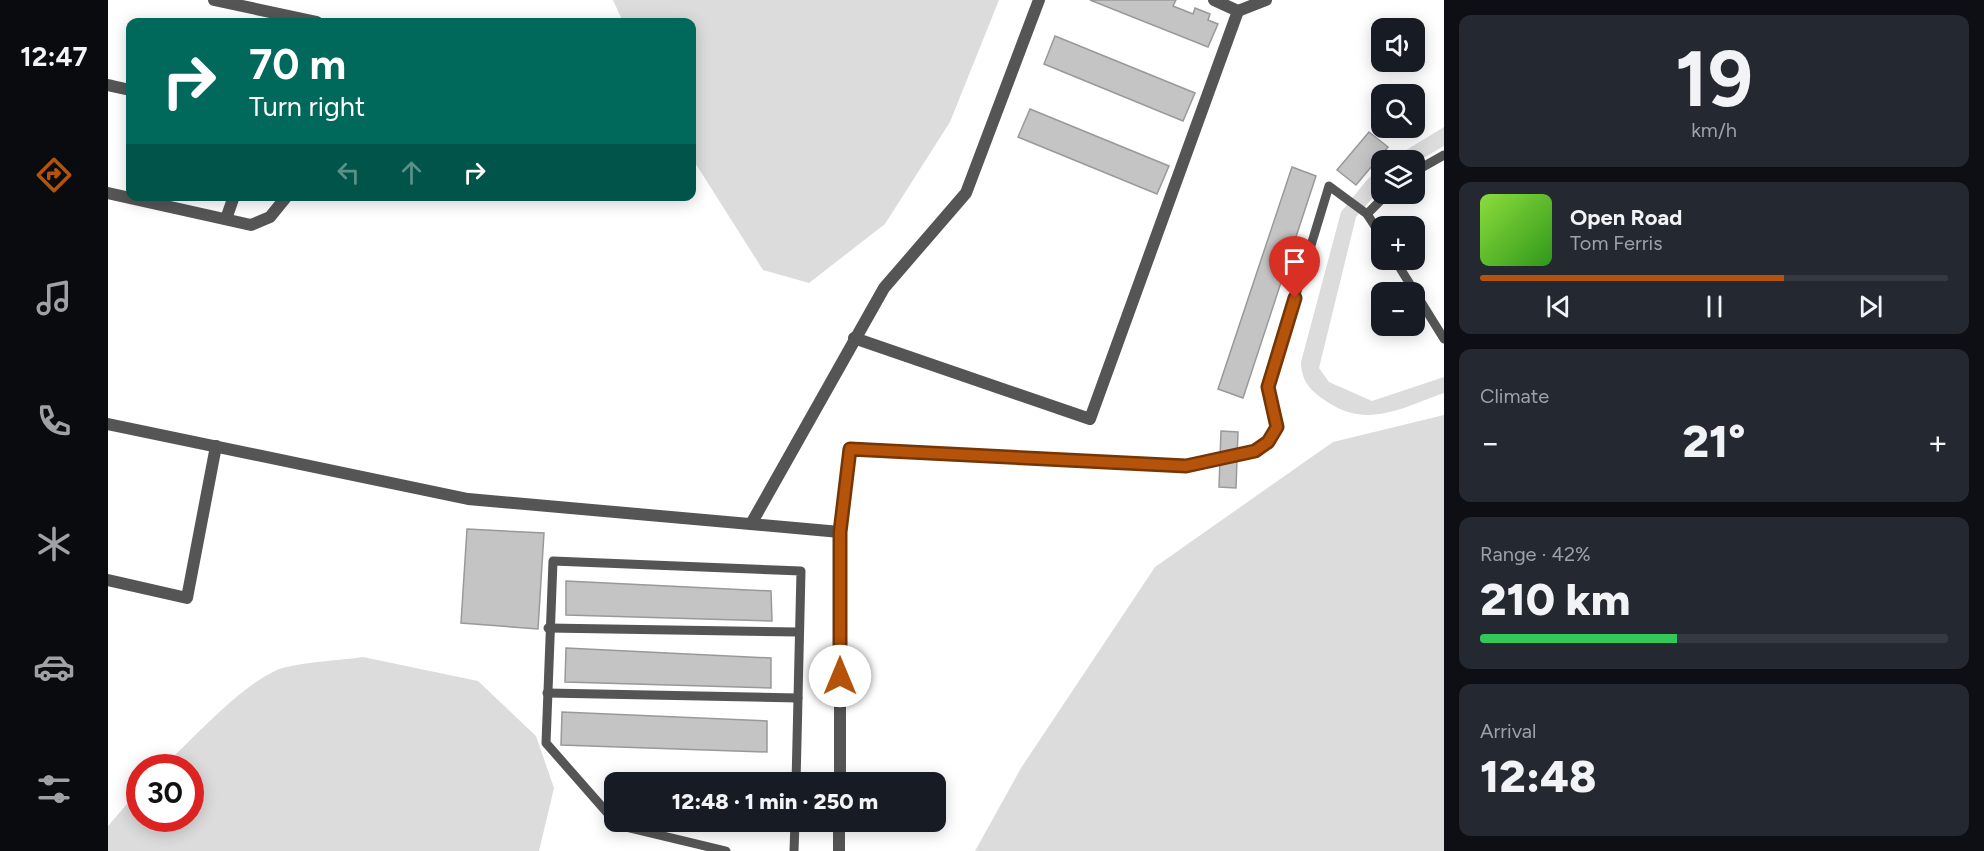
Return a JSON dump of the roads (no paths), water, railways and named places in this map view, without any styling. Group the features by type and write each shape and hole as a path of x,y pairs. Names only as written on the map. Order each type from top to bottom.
{"street":[{"path":"214,0 288,18"},
{"path":"751,524 884,288 966,193 1039,0"},
{"path":"1214,0 1238,11 1266,0"},
{"path":"854,338 1090,420 1238,11"},
{"path":"108,85 126,89"},
{"path":"108,193 126,197"},
{"path":"144,201 252,225 270,217 283,201"},
{"path":"226,219 232,201"},
{"path":"108,424 468,499 840,532"},
{"path":"108,580 187,598 216,446"},
{"path":"840,772 840,532 850,449 1186,466"},
{"path":"839,832 839,851"}],"lane":[{"path":"1425,166 1444,155"},
{"path":"1186,466 1247,454 1263,446 1272,438 1277,427 1268,387 1329,186 1367,214 1371,220"},
{"path":"1367,214 1377,204"},
{"path":"1401,270 1444,339"},
{"path":"726,851 618,825 546,743 548,627 553,561 801,571 796,772"},
{"path":"548,627 799,632"},
{"path":"547,693 798,698"},
{"path":"794,851 795,832"}]}
